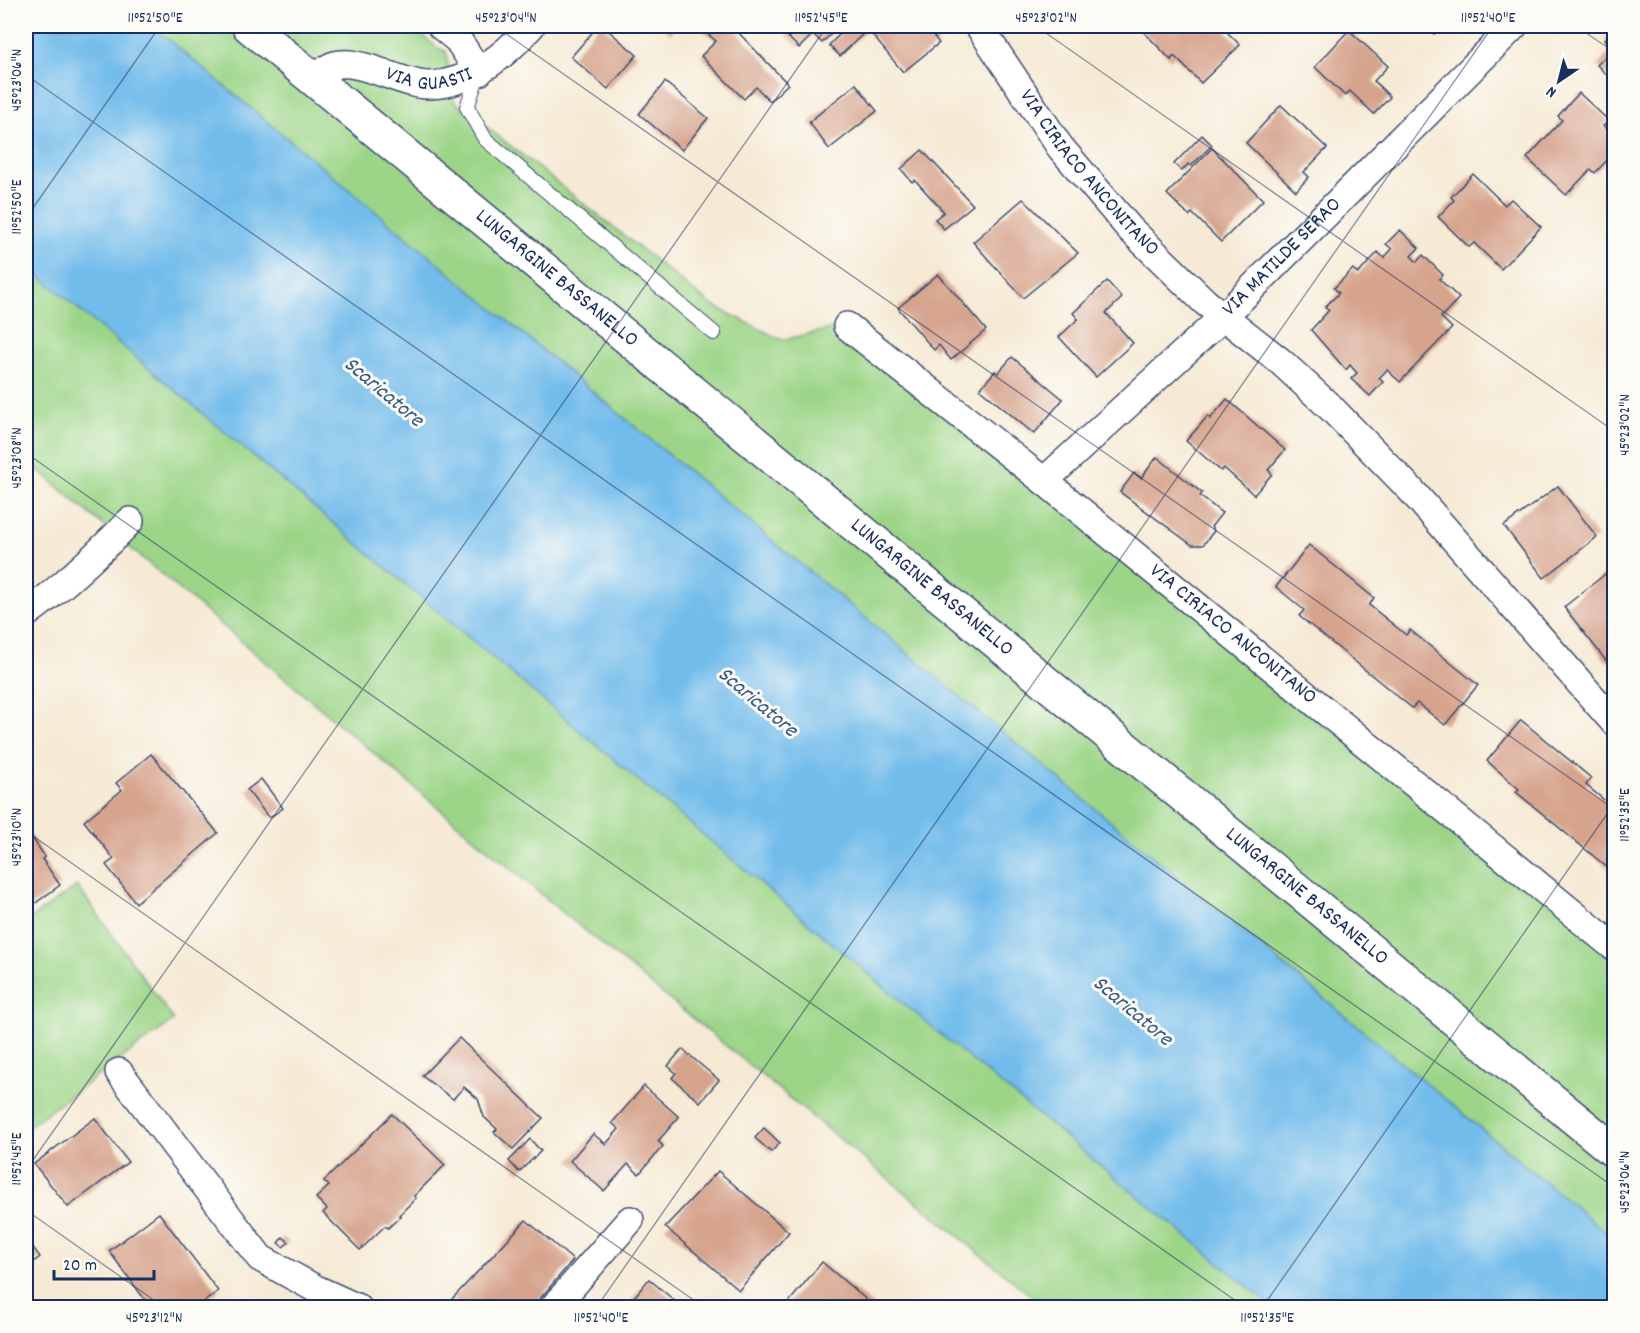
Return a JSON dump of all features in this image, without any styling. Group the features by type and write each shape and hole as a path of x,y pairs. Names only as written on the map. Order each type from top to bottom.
{"street":[{"name":"LUNGARGINE BASSANELLO","path":"249,26 1614,1151"},
{"path":"441,26 458,40 479,72"},
{"name":"VIA GUASTI","path":"315,81 329,67 352,65 430,86 479,72 506,51 531,26"},
{"name":"VIA CIRIACO ANCONITANO","path":"979,26 1067,155 1130,229 1205,302 1323,401 1410,490 1614,722"},
{"name":"VIA MATILDE SERAO","path":"1044,481 1224,316 1514,26"},
{"name":"VIA CIRIACO ANCONITANO","path":"847,326 1044,481 1614,947"},
{"path":"26,614 93,560 130,521"},
{"path":"119,1072 260,1258 316,1289 358,1308"},
{"path":"553,1308 630,1220"}],"lane":[{"path":"479,72 467,107 485,139 714,333"}],"green space":[{"path":"26,26 411,26 439,49 446,51 454,101 710,304 782,340 839,327 1614,949 1614,1307 1045,1307 549,901 26,460"},
{"path":"77,886 174,1020 26,1128 26,922"}],"water":[{"name":"Scaricatore","path":"26,26 152,26 1614,1239 1614,1307 1273,1307 946,1039 26,265"}],"building":[{"path":"598,26 603,26 637,55 608,89 571,57"},
{"path":"661,26 675,26 671,34"},
{"path":"698,26 732,26 788,84 770,101 756,87 744,99 701,56 716,41"},
{"path":"777,26 838,27 822,43 813,34 799,48"},
{"path":"848,26 864,26 868,29 840,56 829,45"},
{"path":"874,26 926,26 939,43 903,72 868,30"},
{"path":"1140,26 1221,26 1240,45 1201,83 1174,56 1171,60"},
{"path":"1425,26 1443,26 1434,34"},
{"path":"1349,30 1388,66 1374,81 1390,97 1374,114 1350,91 1345,96 1315,67"},
{"path":"1614,30 1614,48 1605,40"},
{"path":"1614,48 1614,82 1597,65"},
{"path":"665,82 708,118 682,150 639,114"},
{"path":"856,84 877,111 829,149 809,122"},
{"path":"1579,93 1609,121 1603,126 1614,136 1614,153 1595,173 1591,169 1566,195 1527,158 1562,120 1558,116"},
{"path":"1281,105 1327,148 1304,172 1309,177 1296,191 1246,143"},
{"path":"1202,135 1212,145 1191,166 1188,164 1182,171 1174,164"},
{"path":"1212,148 1263,200 1221,242 1192,213 1189,216 1167,194"},
{"path":"922,150 973,205 944,229 935,219 944,212 915,180 912,182 901,169"},
{"path":"1473,174 1505,205 1511,199 1541,227 1501,269 1474,243 1469,247 1438,217 1454,200 1451,197"},
{"path":"1023,199 1078,253 1023,298 973,242"},
{"path":"1400,230 1419,248 1411,256 1417,262 1423,255 1443,275 1439,279 1459,298 1441,317 1452,328 1400,382 1387,370 1379,378 1383,382 1370,396 1351,379 1357,373 1350,365 1346,370 1311,330 1329,310 1325,307 1339,293 1334,288 1353,269 1358,274 1378,252 1384,258 1392,249 1386,244"},
{"path":"938,274 986,330 951,360 939,345 934,350 898,308"},
{"path":"1107,281 1122,298 1106,313 1133,343 1096,377 1059,337 1078,319 1073,313"},
{"path":"1012,357 1063,399 1034,434 980,389 995,371 998,373"},
{"path":"1227,399 1285,450 1268,470 1272,474 1254,495 1224,468 1221,471 1186,441 1208,416 1210,419"},
{"path":"1157,457 1202,493 1200,496 1222,513 1211,527 1214,531 1203,545 1192,545 1120,492 1134,473 1141,478"},
{"path":"1558,486 1597,537 1544,578 1504,526"},
{"path":"1309,545 1374,598 1369,605 1406,635 1410,630 1478,685 1445,725 1417,703 1412,708 1299,616 1304,610 1276,587"},
{"path":"1614,567 1614,657 1607,662 1564,607"},
{"path":"1521,720 1591,778 1586,785 1614,808 1614,873 1516,792 1519,789 1487,761"},
{"path":"151,754 218,833 136,903 106,865 114,859 84,821 122,790 116,783"},
{"path":"261,779 283,808 269,818 247,790"},
{"path":"26,828 45,857 42,859 60,885 26,910"},
{"path":"459,1038 543,1118 513,1149 494,1132 497,1129 484,1117 478,1099 464,1087 453,1099 422,1076"},
{"path":"682,1049 719,1080 700,1102 672,1078 676,1073 668,1066"},
{"path":"644,1086 679,1117 658,1141 663,1146 639,1174 628,1164 604,1191 570,1161 593,1134 606,1144 619,1129 612,1123"},
{"path":"392,1114 445,1165 414,1196 416,1198 399,1215 401,1216 388,1228 385,1226 360,1250 323,1213 327,1209 316,1198 329,1186 324,1181"},
{"path":"95,1118 128,1162 68,1207 34,1164"},
{"path":"764,1128 780,1143 771,1152 755,1138"},
{"path":"530,1139 541,1151 519,1172 509,1161"},
{"path":"718,1171 789,1232 739,1290 665,1227"},
{"path":"159,1213 218,1291 196,1308 151,1308 109,1251"},
{"path":"526,1220 573,1260 532,1308 461,1308 452,1299"},
{"path":"283,1237 289,1242 283,1247 278,1243"},
{"path":"26,1238 40,1257 26,1267"},
{"path":"822,1262 876,1308 784,1308"},
{"path":"649,1279 683,1308 625,1308"}]}
